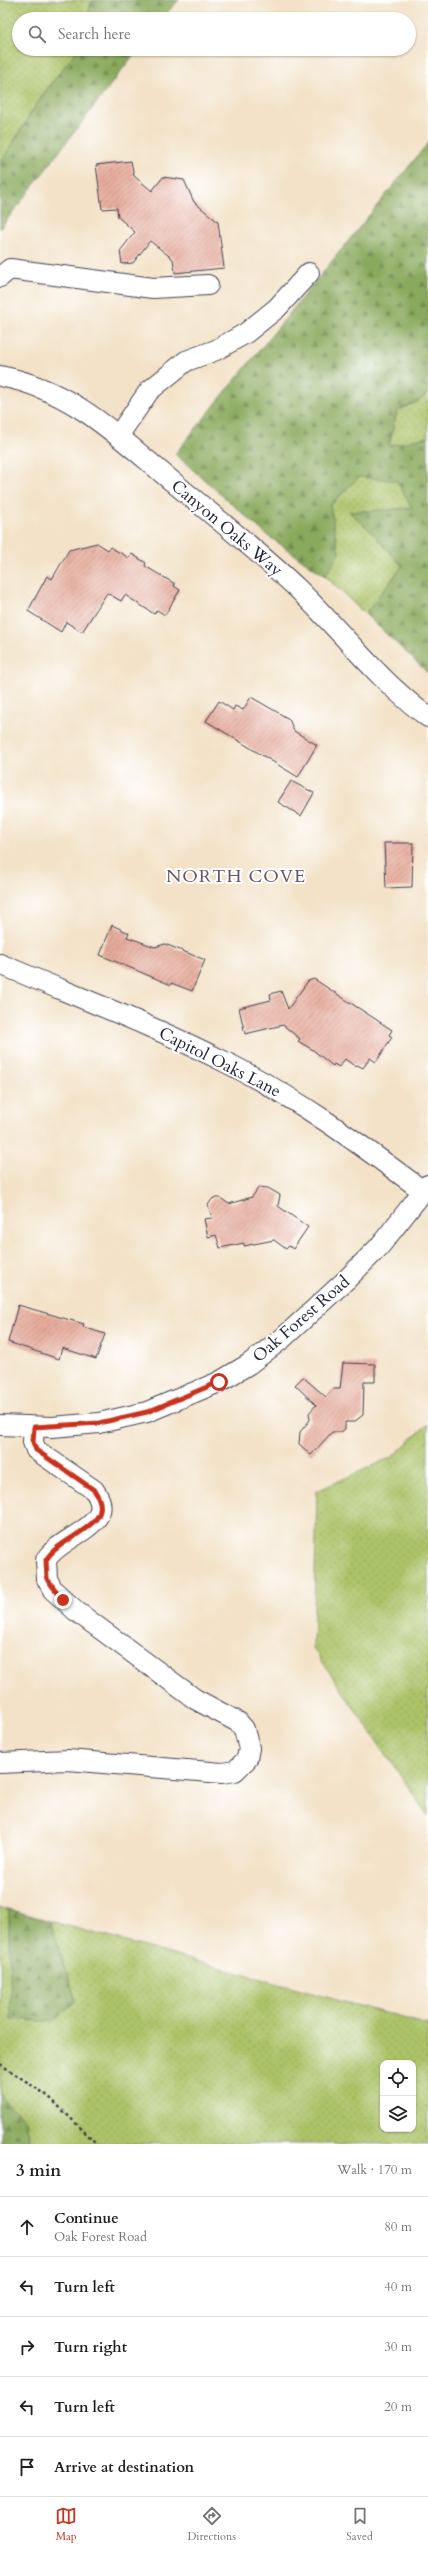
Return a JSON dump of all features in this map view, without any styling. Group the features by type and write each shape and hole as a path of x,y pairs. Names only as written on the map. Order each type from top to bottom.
{"street":[{"path":"0,277 10,269 153,288 208,285"},
{"path":"118,436 149,391 186,361 216,350 246,333 277,308 309,273"},
{"name":"Canyon Oaks Way","path":"0,376 17,379 80,406 118,436 297,588 382,679 428,717"},
{"name":"Capitol Oaks Lane","path":"0,964 226,1062 286,1096 425,1188"},
{"name":"Oak Forest Road","path":"0,1425 34,1427 99,1423 147,1412 219,1382 250,1364 283,1338 346,1280 379,1247 425,1188"},
{"path":"0,1763 68,1760 222,1773 235,1771 241,1766 247,1759 249,1748 246,1733 238,1722 195,1699 76,1611 54,1590 47,1579 46,1560 58,1545 93,1525 99,1516 101,1506 94,1490 36,1450 33,1442 34,1427"}],"path":[{"path":"0,2064 48,2096 97,2144"}],"green space":[{"path":"0,0 97,0 91,3 89,12 12,12 12,56 73,56 41,97 0,164"},
{"path":"97,0 179,0 168,12 89,12 91,3"},
{"path":"73,56 133,56 0,229 0,164 41,97"},
{"path":"428,143 428,393 419,401 397,411 389,446 428,437 428,673 365,614 402,566 369,529 349,512 412,508 397,481 359,477 330,505 339,553 325,576 267,535 175,454"},
{"path":"428,393 428,437 389,446 397,411 419,401"},
{"path":"359,476 397,481 412,508 350,512 369,529 402,566 365,614 325,576 339,553 330,506"},
{"path":"428,1424 428,1816 313,1648 317,1491 392,1457"},
{"path":"0,1907 9,1909 9,1954 76,2001 50,1921 428,2025 428,2144 30,2144 26,2121 0,2095"},
{"path":"9,1909 50,1921 76,2001 52,2022 11,2019"},
{"path":"0,2095 26,2121 30,2144 0,2144"}],"building":[{"path":"131,161 134,176 152,191 163,177 184,180 194,202 218,222 224,268 175,273 173,259 150,241 133,263 122,264 120,251 135,232 118,217 117,208 102,209 96,165"},
{"path":"97,543 108,550 110,547 129,558 132,554 146,563 145,566 175,584 174,586 180,590 165,615 157,610 154,614 125,595 121,601 107,593 82,632 66,622 61,632 28,611 47,576 52,579 69,550"},
{"path":"251,697 289,719 294,731 317,745 298,777 206,721 219,701 233,710 235,706 243,710"},
{"path":"291,781 314,793 301,816 278,802"},
{"path":"384,843 413,843 412,887 386,888"},
{"path":"112,925 129,933 127,937 155,947 165,944 205,960 192,991 171,983 171,985 100,955"},
{"path":"314,979 392,1030 389,1035 392,1037 376,1062 370,1058 363,1068 357,1065 356,1067 345,1059 339,1067 334,1064 333,1066 313,1050 298,1041 300,1039 283,1025 245,1034 239,1008 271,1000 270,994 281,991 288,1009 308,981"},
{"path":"259,1187 268,1188 280,1195 278,1206 308,1227 293,1249 289,1246 286,1249 274,1240 244,1246 244,1243 220,1248 216,1235 208,1237 204,1219 212,1218 208,1205 213,1198 220,1198 229,1204 252,1197"},
{"path":"18,1305 84,1324 83,1327 105,1334 96,1359 62,1348 59,1359 8,1342"},
{"path":"343,1363 375,1364 375,1382 364,1382 363,1415 354,1422 345,1422 345,1429 341,1432 332,1432 311,1455 299,1444 300,1432 310,1420 309,1413 316,1405 295,1385 303,1377 326,1397 333,1389 340,1389"}],"district":[{"name":"NORTH COVE","path":"236,876"}],"route":[{"path":"63,1600 47,1579 45,1568 46,1560 50,1553 58,1545 93,1525 97,1521 101,1506 94,1490 84,1482 42,1456 36,1450 33,1442 34,1427 99,1423 147,1412 219,1382"}]}
